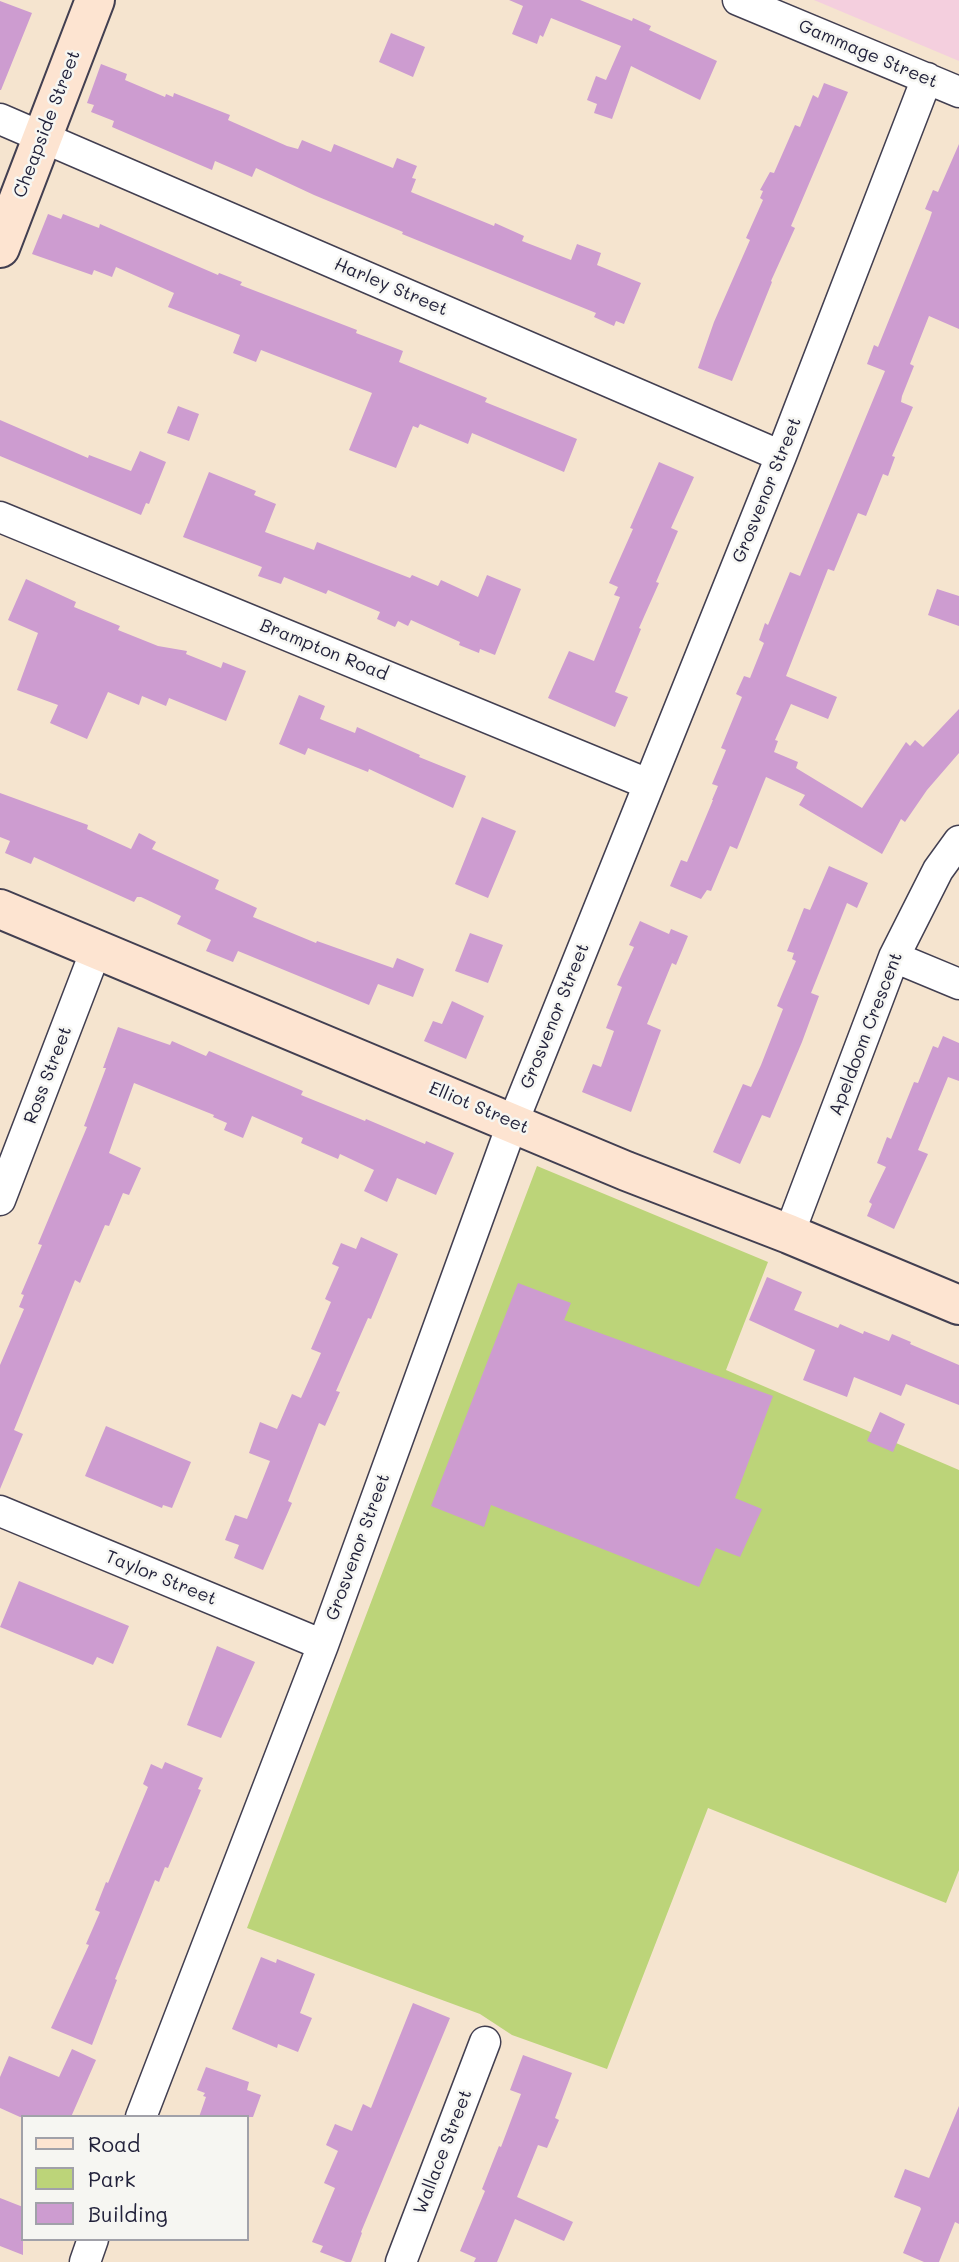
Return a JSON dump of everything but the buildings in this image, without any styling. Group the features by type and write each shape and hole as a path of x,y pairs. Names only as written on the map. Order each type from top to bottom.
{"street":[{"name":"Cheapside Street","path":"0,248 95,0"},
{"name":"Gammage Street","path":"738,0 959,92"},
{"name":"Grosvenor Street","path":"142,2115 323,1644 513,1122 781,456 926,78"},
{"name":"Harley Street","path":"0,119 781,456"},
{"name":"Brampton Road","path":"0,517 648,784"},
{"name":"Apeldoom Crescent","path":"789,1234 894,957 938,870 959,841"},
{"name":"Elliot Street","path":"0,909 626,1171 789,1234 959,1305"},
{"name":"Ross Street","path":"0,1200 96,950"},
{"path":"894,957 959,984"},
{"name":"Taylor Street","path":"0,1511 323,1644"},
{"name":"Wallace Street","path":"401,2262 485,2042"},
{"path":"85,2262 92,2241"}],"shaded area":[{"path":"814,0 959,0 959,61"}],"green space":[{"path":"537,1166 768,1262 726,1370 959,1470 959,1870 946,1903 708,1808 607,2069 512,2035 480,2014 247,1928"}]}
